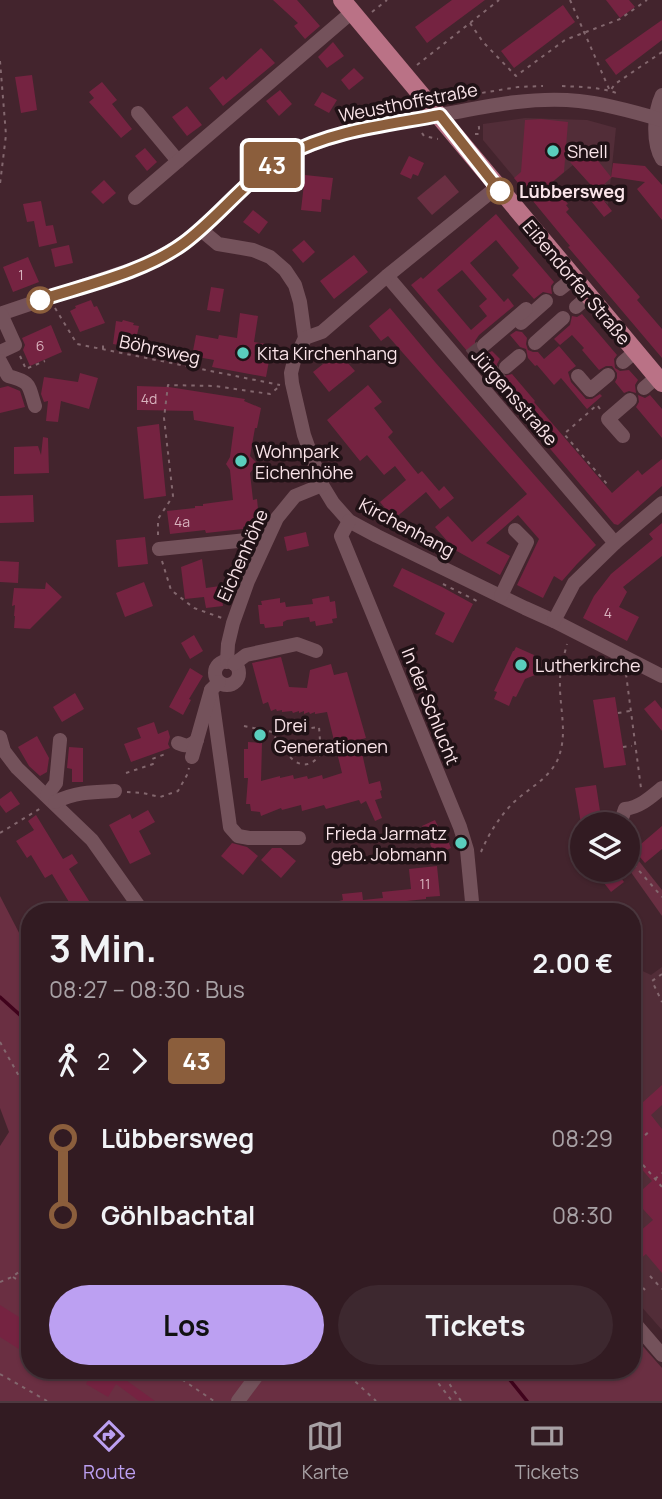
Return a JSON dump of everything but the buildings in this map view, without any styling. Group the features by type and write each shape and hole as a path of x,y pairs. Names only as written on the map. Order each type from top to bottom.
{"main road":[{"name":"Eißendorfer Straße","path":"347,6 497,187 567,284 629,357 655,383"}],"street":[{"path":"135,198 347,6"},
{"path":"662,94 656,107 659,119 658,147 662,159"},
{"name":"Weusthoffstraße","path":"0,314 145,265 182,244 266,169 310,144 339,135 512,102 579,101 612,106 659,119"},
{"path":"138,113 178,161"},
{"path":"200,229 218,244 261,253 278,262 296,285 305,338 322,332 497,187"},
{"name":"Jürgensstraße","path":"387,276 466,360 615,543"},
{"path":"519,324 546,301"},
{"path":"484,345 526,309"},
{"path":"0,314 15,345 0,352"},
{"path":"535,343 563,318"},
{"name":"Kirchenhang","path":"305,338 291,373 304,435 323,485 333,503 349,521 662,676"},
{"path":"506,367 519,356"},
{"path":"0,361 8,376 24,380 29,386 35,406"},
{"path":"578,376 590,390 608,375"},
{"path":"623,436 608,419 630,400"},
{"name":"Eichenhöhe","path":"299,838 249,838 238,836 230,827 215,674 222,662 230,663 228,644 233,622 248,580 277,518 295,496 323,485"},
{"path":"554,621 574,583 662,503"},
{"name":"In der Schlucht","path":"349,521 341,536 460,827 467,849 472,903"},
{"path":"501,596 527,542 515,530"},
{"path":"159,549 267,538"},
{"path":"230,663 246,655 297,645 316,651"},
{"name":"Eichenhöhe","path":"188,746 215,686"},
{"path":"0,737 4,751 18,768 92,839 137,903"},
{"path":"51,798 56,783 60,740"},
{"path":"624,812 625,809 639,806 662,788"},
{"path":"51,798 115,791"},
{"path":"641,1330 662,1355"},
{"path":"238,1401 254,1379"}],"path":[{"path":"372,12 387,0"},
{"path":"417,65 499,0"},
{"path":"570,0 610,91 615,84 662,52"},
{"path":"470,23 483,42 516,76 565,40 620,19 647,0"},
{"path":"478,46 483,42"},
{"path":"0,61 6,135 0,184"},
{"path":"436,94 441,92 457,97 460,102"},
{"path":"471,135 479,134 476,122"},
{"path":"421,132 424,136 445,141"},
{"name":"Böhrsweg","path":"48,298 77,344 280,385 270,394 215,386 168,385 164,418 173,496 158,519 159,549"},
{"path":"103,342 103,350"},
{"path":"15,345 26,369 46,361"},
{"path":"607,484 564,434 597,405 608,419"},
{"path":"159,549 171,590 194,608 233,622"},
{"path":"469,864 474,863 497,822 513,803 544,778 556,764 564,737 559,681 570,629"},
{"path":"626,675 640,787"},
{"path":"618,713 631,711"},
{"path":"244,726 272,732 319,727 321,754 309,763 293,761 272,732"},
{"path":"115,791 160,797 178,791 187,775 188,746 152,759 153,764 126,773"},
{"path":"623,747 634,746"},
{"path":"0,833 45,806 51,798"},
{"path":"640,872 662,897"},
{"path":"662,974 652,982 662,1002"},
{"path":"0,1042 21,1080"},
{"path":"641,1138 650,1131"},
{"path":"641,1163 662,1187"},
{"path":"655,1179 662,1173"},
{"path":"0,1282 21,1270"},
{"path":"650,1276 662,1289"},
{"path":"12,1277 21,1282"},
{"path":"641,1285 645,1290"},
{"path":"0,1374 47,1401"},
{"path":"181,1379 214,1401"},
{"path":"353,1379 376,1401"},
{"path":"435,1379 452,1401"},
{"path":"446,1379 461,1401"}],"shaded area":[{"name":"Shell","path":"525,118 587,120 616,128 608,205 573,165 532,199 483,140 483,124"},
{"path":"445,175 459,192 432,215 417,198"},
{"path":"640,862 662,890 662,916 638,882"},
{"path":"0,896 21,937 21,1379 641,1379 641,1344 662,1368 662,1401 0,1401 0,1146 9,1132 0,1108"},
{"path":"662,967 662,1330 641,1306 641,970 651,975"}],"waterway":[{"path":"0,997 21,1016"},
{"path":"509,1379 527,1401"}],"tunnel":[{"path":"470,356 484,345"},
{"path":"491,380 506,367"}],"bus line":[{"name":"43","path":"40,300 162,257 200,229 266,169 310,144 339,135 440,115 500,191"}],"place":[{"name":"Shell","path":"553,151"},
{"name":"Lübbersweg","path":"500,191"},
{"name":"Kita Kirchenhang","path":"243,353"},
{"name":"Wohnpark Eichenhöhe","path":"241,461"},
{"name":"Lutherkirche","path":"521,665"},
{"name":"Drei Generationen","path":"260,735"},
{"name":"Frieda Jarmatz geb. Jobmann","path":"461,843"}]}
